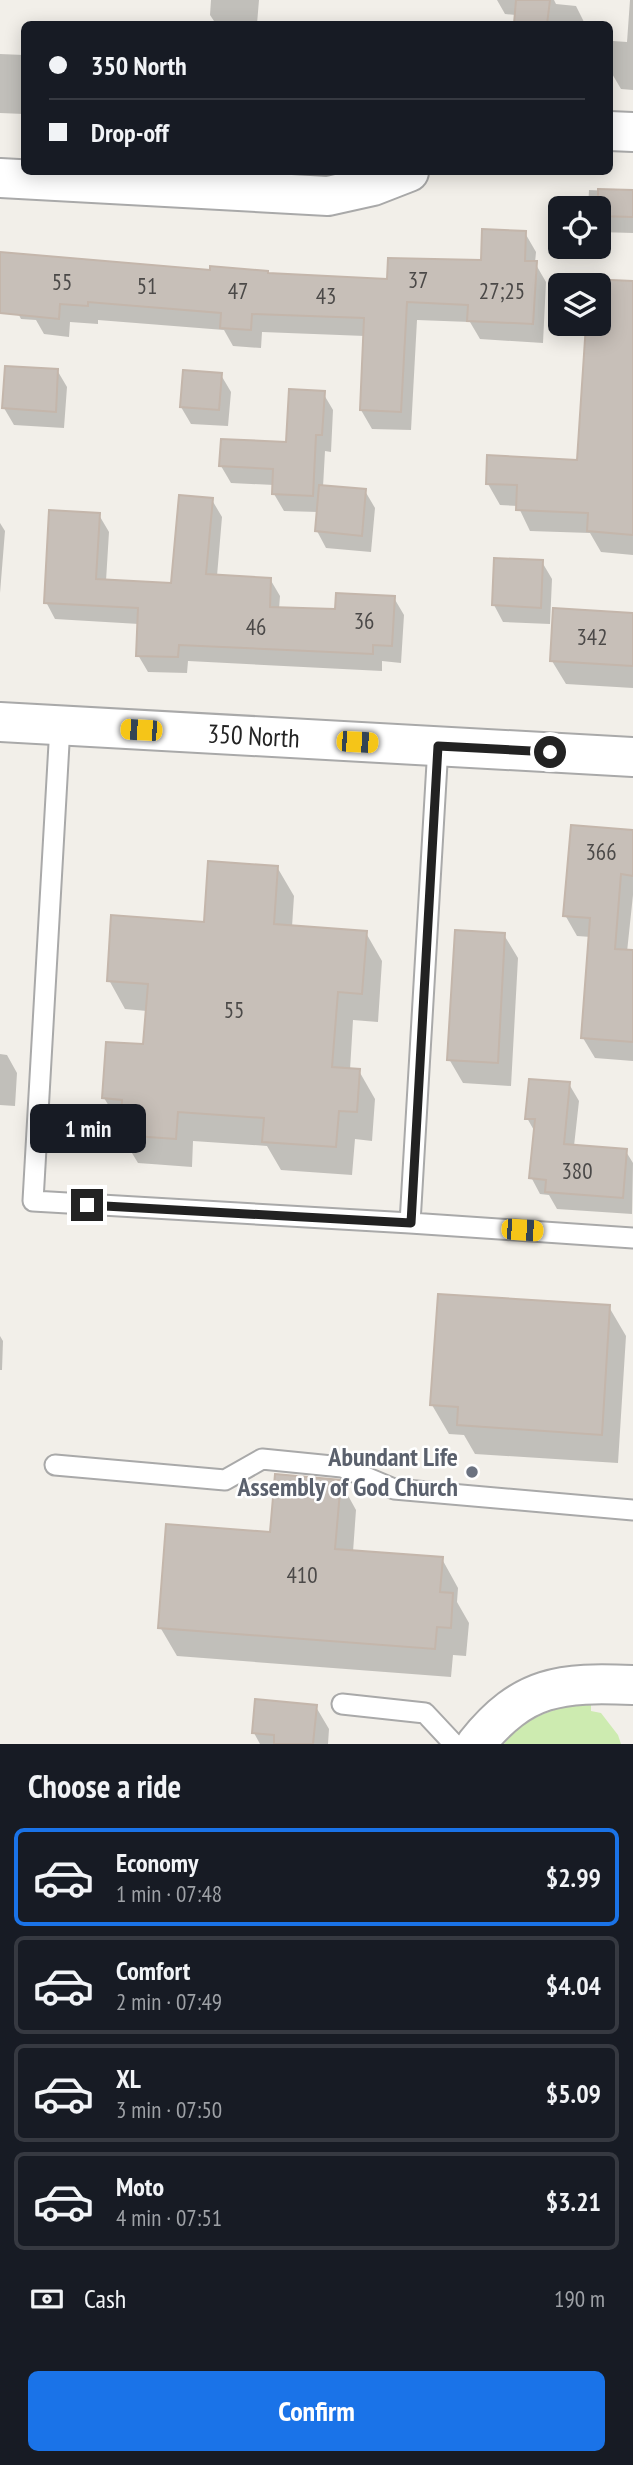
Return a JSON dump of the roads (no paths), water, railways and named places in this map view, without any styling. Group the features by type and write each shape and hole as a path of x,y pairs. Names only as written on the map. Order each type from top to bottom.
{"street":[{"path":"613,131 633,132"},
{"path":"0,178 328,196 373,186 401,175"},
{"name":"350 North","path":"0,722 633,757"},
{"path":"476,1744 510,1708 545,1691 565,1685 589,1683 633,1685"}],"lane":[{"path":"60,726 33,1202 633,1238"},
{"path":"411,1223 438,746"},
{"path":"55,1465 225,1480 262,1459 342,1467 394,1489 633,1510"},
{"path":"342,1704 425,1713 454,1744"}],"place":[{"name":"Abundant Life Assembly of God Church","path":"472,1472"}]}
